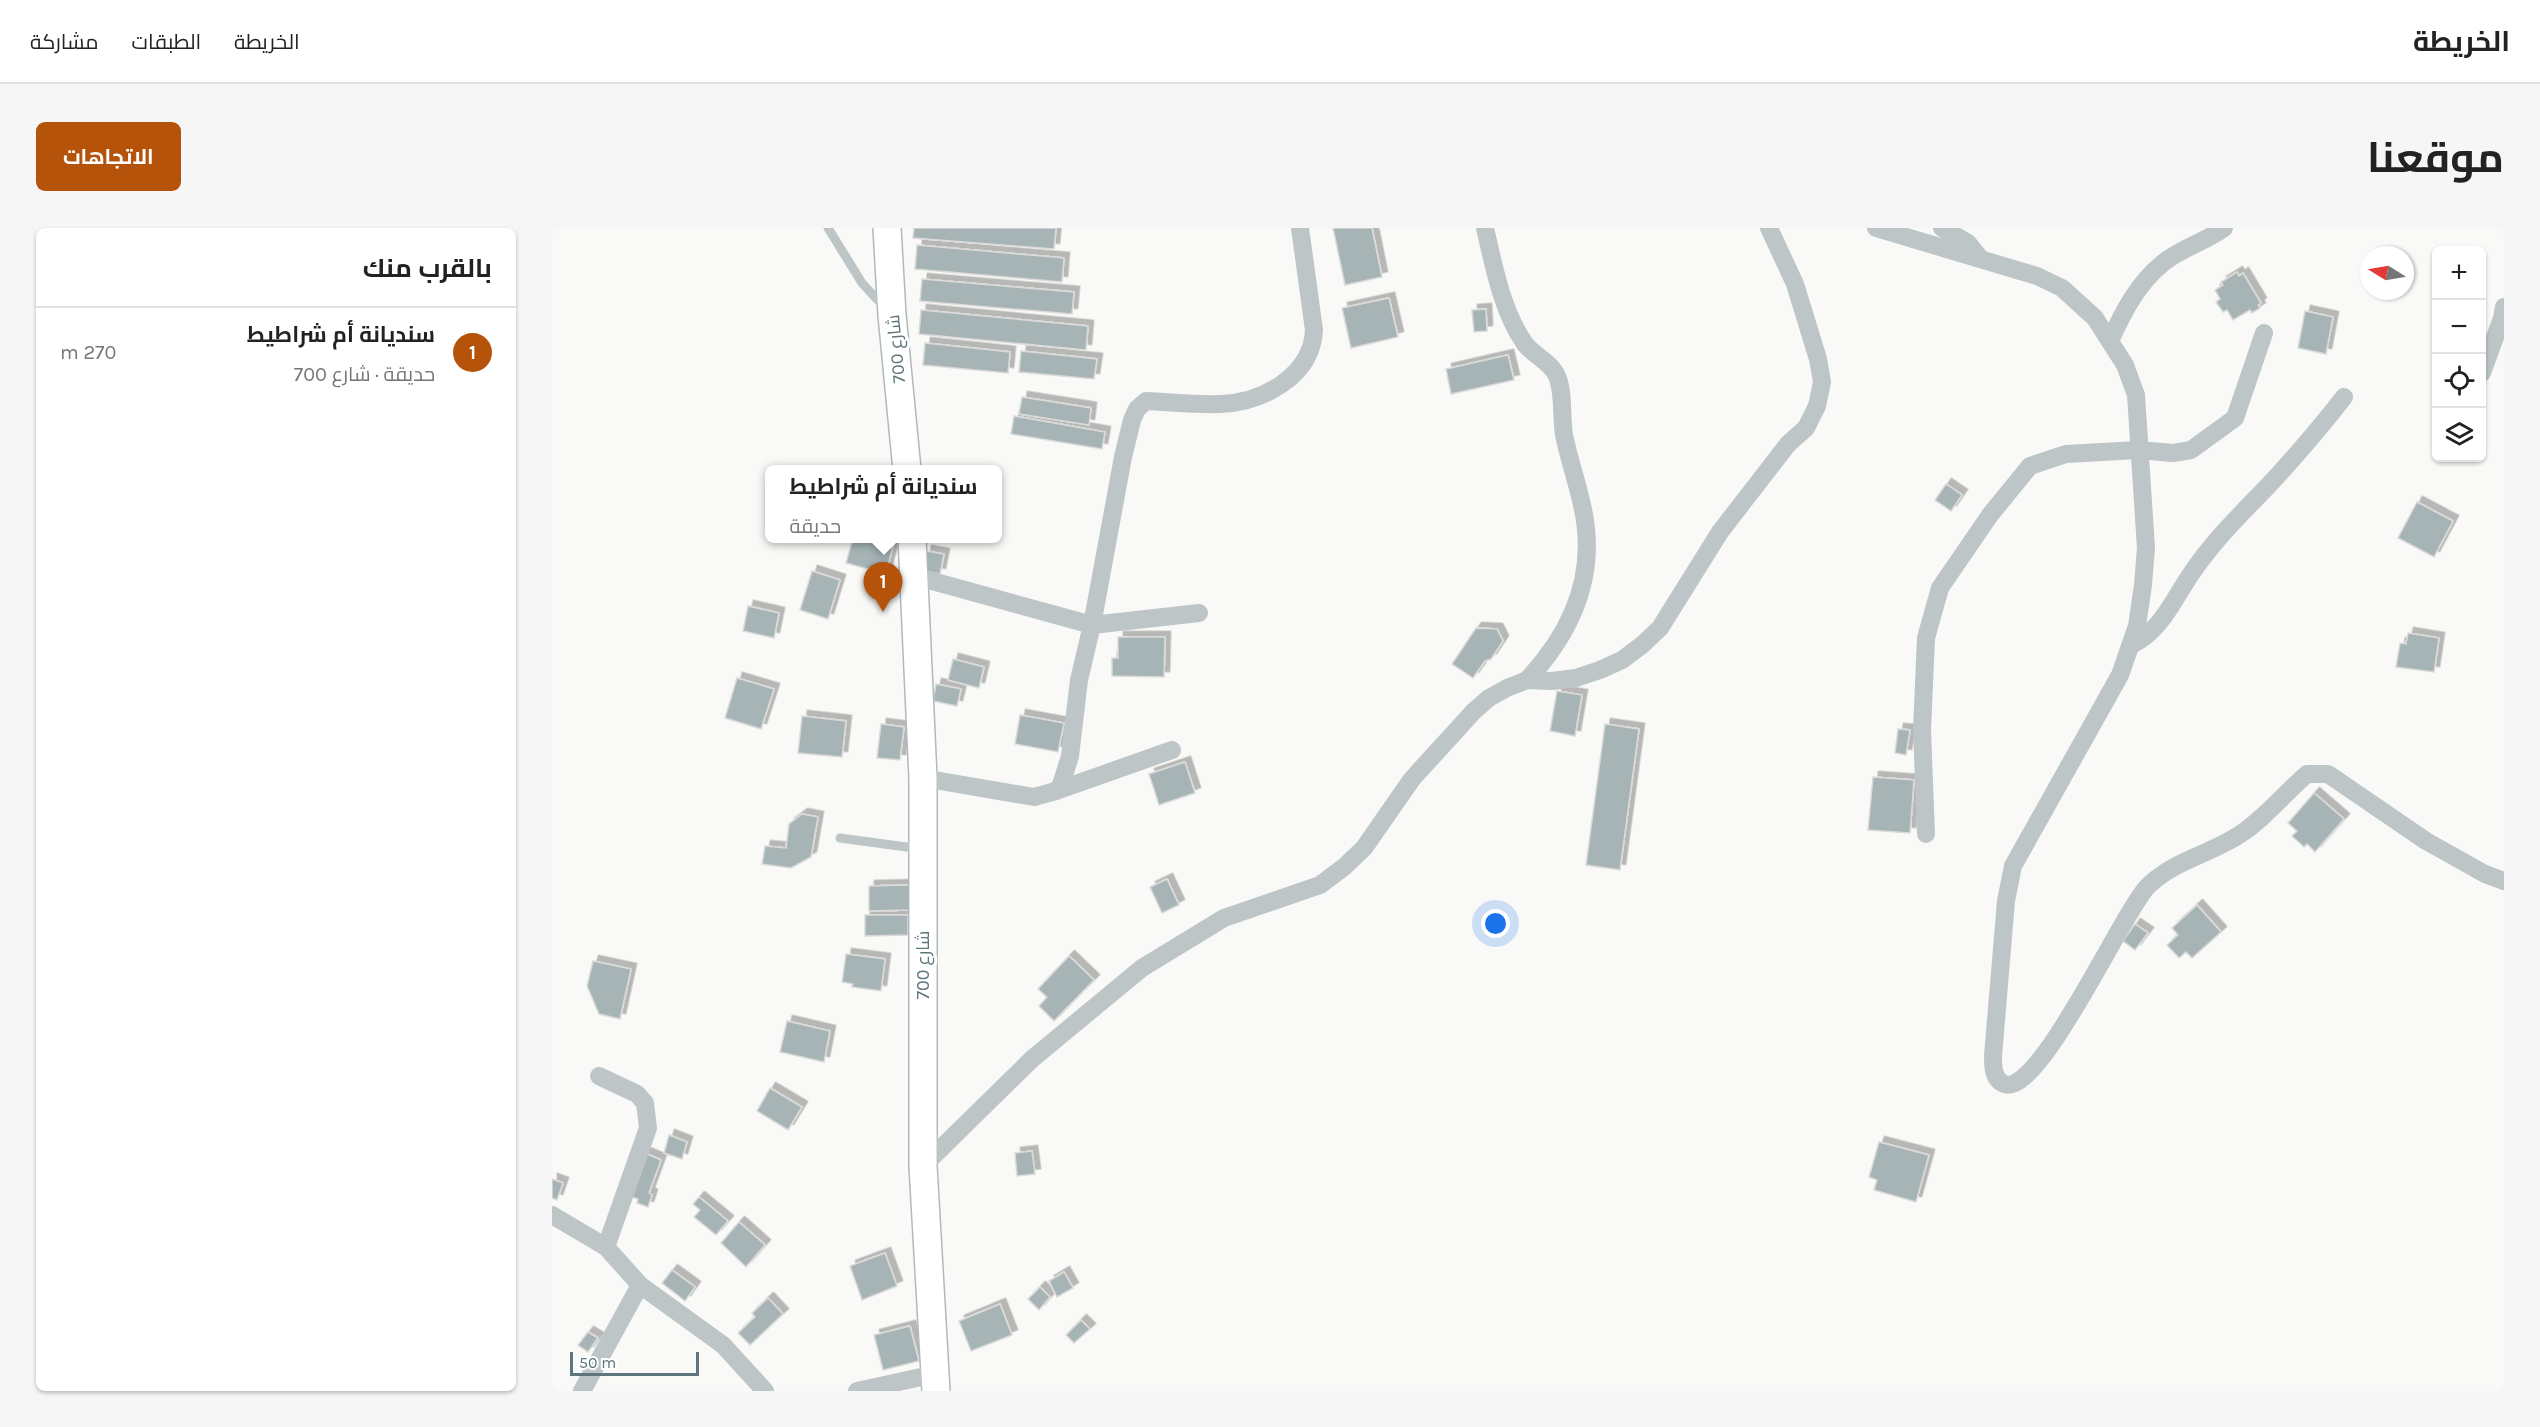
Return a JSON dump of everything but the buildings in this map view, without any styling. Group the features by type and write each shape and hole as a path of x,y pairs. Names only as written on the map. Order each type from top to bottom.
{"main road":[{"name":"شارع 700","path":"887,228 892,315 907,465"},
{"name":"شارع 700","path":"912,543 923,778 923,1167 935,1382"}],"street":[{"path":"1056,791 1065,776 1070,756 1079,680 1132,420 1141,403 1146,400 1220,404 1238,402 1278,386 1299,370 1313,345 1314,330 1300,228"},
{"path":"1485,228 1496,276 1514,322 1525,344 1553,369 1558,377 1564,433 1582,506 1586,533 1586,560 1582,587 1574,613 1562,638 1527,680"},
{"path":"923,1167 1032,1059 1142,968 1224,918 1320,885 1344,867 1364,848 1412,779 1474,711 1507,688 1527,680 1552,681 1576,678 1607,667 1642,645 1660,628 1720,532 1788,444 1806,428 1817,406 1821,382 1818,359 1795,284 1769,228"},
{"path":"1876,228 2037,276 2062,288 2095,318 2125,365 2136,394 2145,548 2137,626 2120,675 2013,866 2006,901 1993,1056 1993,1069 1997,1079 2005,1084 2014,1085 2037,1064 2075,1008 2147,887 2179,865 2240,835 2307,774 2328,774 2335,777 2426,841 2485,874 2504,880"},
{"path":"1942,228 1968,243 1982,260"},
{"path":"2110,341 2121,317 2147,278 2172,257 2210,238 2224,228"},
{"path":"2486,360 2504,307"},
{"path":"1926,834 1922,730 1926,638 1940,588 1990,515 2030,466 2066,454 2138,450 2173,453 2190,450 2235,418 2264,333"},
{"path":"2130,645 2141,640 2157,626 2197,564 2224,531 2317,431 2344,397"},
{"path":"914,576 1092,625 1199,613"},
{"path":"923,778 1034,797 1172,750"},
{"path":"598,1076 637,1094 645,1103 648,1128 606,1247"},
{"path":"552,1215 606,1247 640,1285 723,1345 765,1391"},
{"path":"582,1391 640,1285"},
{"path":"857,1391 935,1382"}],"lane":[{"path":"828,228 862,283 892,315"},
{"path":"840,838 923,850"}],"place":[{"name":"سنديانة أم شراطيط","path":"883,612"}]}
